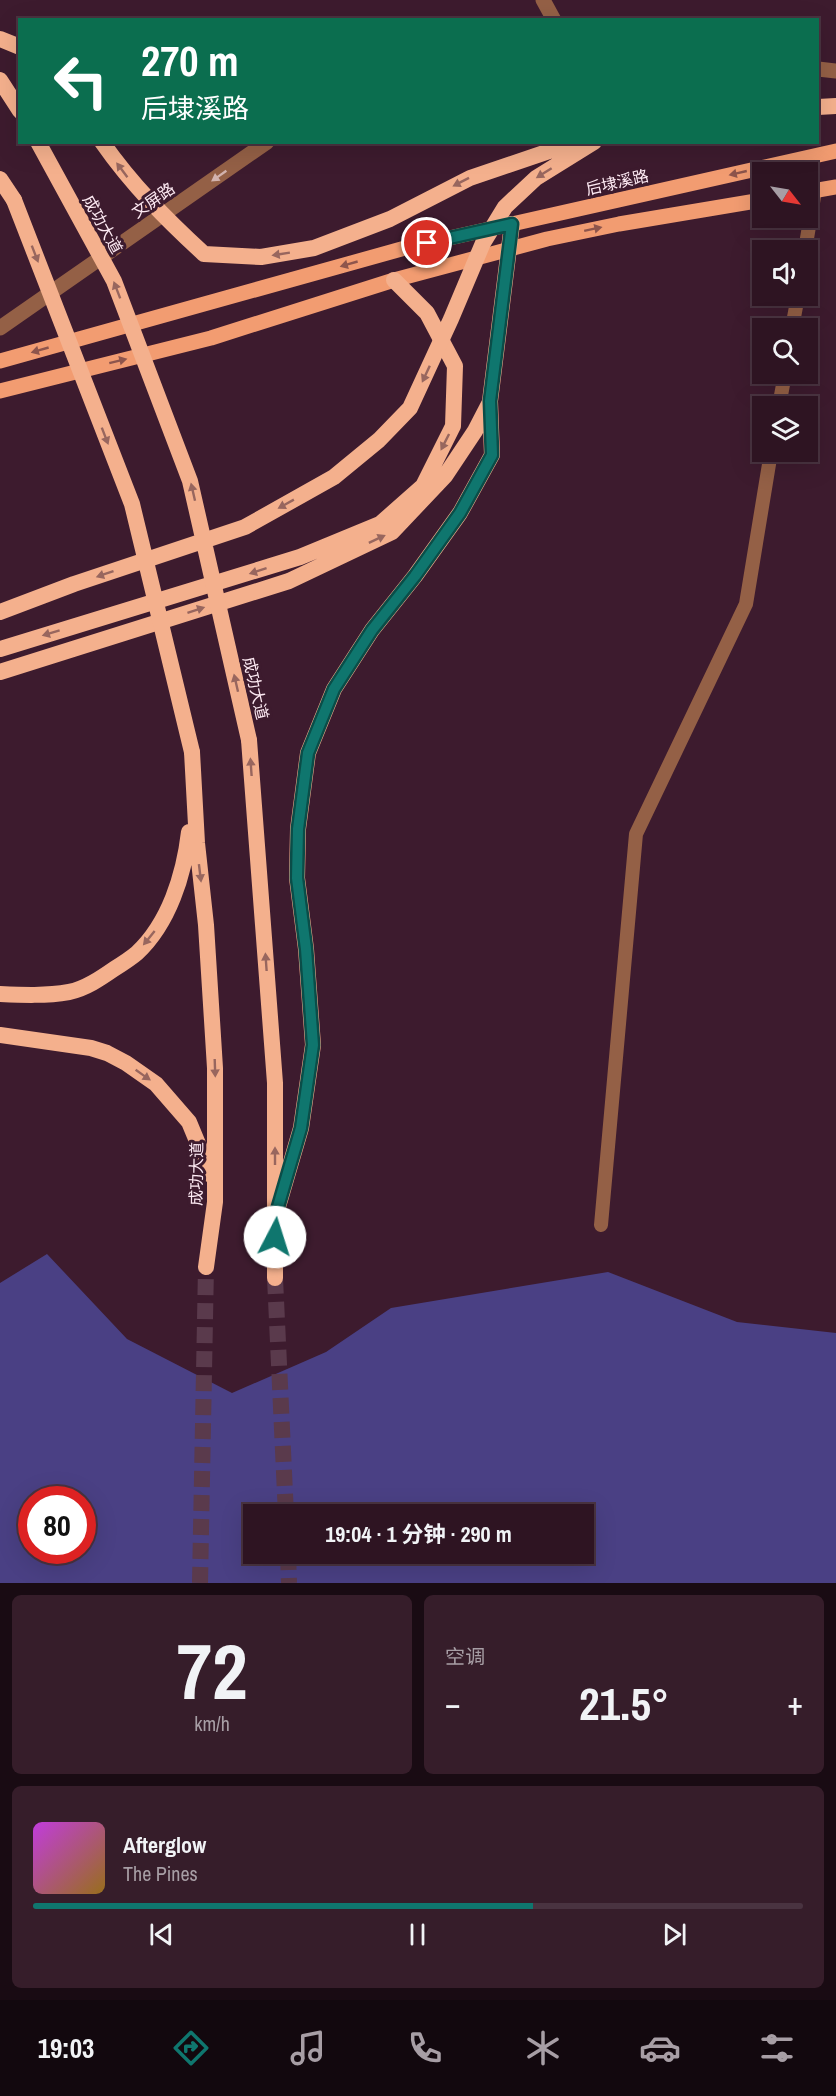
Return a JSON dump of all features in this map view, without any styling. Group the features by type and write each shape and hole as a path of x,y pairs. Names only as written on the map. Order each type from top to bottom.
{"highway":[{"path":"0,39 18,46"},
{"path":"0,80 18,108"},
{"path":"819,106 836,106"},
{"name":"成功大道","path":"39,144 114,281 190,481 249,740 275,1083 275,1278"},
{"path":"103,144 123,173 158,212 204,254 261,257 314,248 390,219 470,178 570,144"},
{"path":"0,612 74,584 245,527 334,477 379,440 410,408 483,243 505,207 536,178 591,144"},
{"name":"成功大道","path":"0,180 14,200 132,504 192,752 197,843 207,925 215,1068 214,1202 206,1267"},
{"path":"275,1217 301,1128 313,1045 306,949 297,878 298,829 308,753 334,689 372,630 415,576 460,513 492,455 490,401 512,224"},
{"path":"0,649 300,557 380,524 423,486 453,426 455,366 427,313 394,280"},
{"path":"0,672 289,581 392,532 445,476 475,431 490,401"},
{"path":"0,994 31,996 71,991 99,980 137,953 160,924 174,895 187,852 194,784"},
{"path":"0,1035 91,1048 126,1063 156,1084 189,1122 214,1182"}],"main road":[{"name":"后埭溪路","path":"0,361 405,248 836,151"},
{"path":"818,191 836,188"},
{"path":"0,391 211,338 394,280 510,249 619,224 752,202"}],"street":[{"path":"543,0 553,18"},
{"path":"819,69 836,71"},
{"name":"文屏路","path":"0,328 264,144"}],"lane":[{"path":"601,1225 636,834 746,604 769,462"}],"shaded area":[{"path":"47,1254 127,1339 232,1393 326,1352 391,1308 608,1272 737,1322 836,1333 836,1583 0,1583 0,1283"}],"tunnel":[{"path":"200,1583 206,1267"},
{"path":"275,1278 285,1504"},
{"path":"288,1564 289,1583"}],"route":[{"path":"275,1237 275,1217 301,1128 313,1045 306,949 297,878 298,829 308,753 334,689 372,630 415,576 460,513 492,455 490,401 512,224 427,243"}]}
